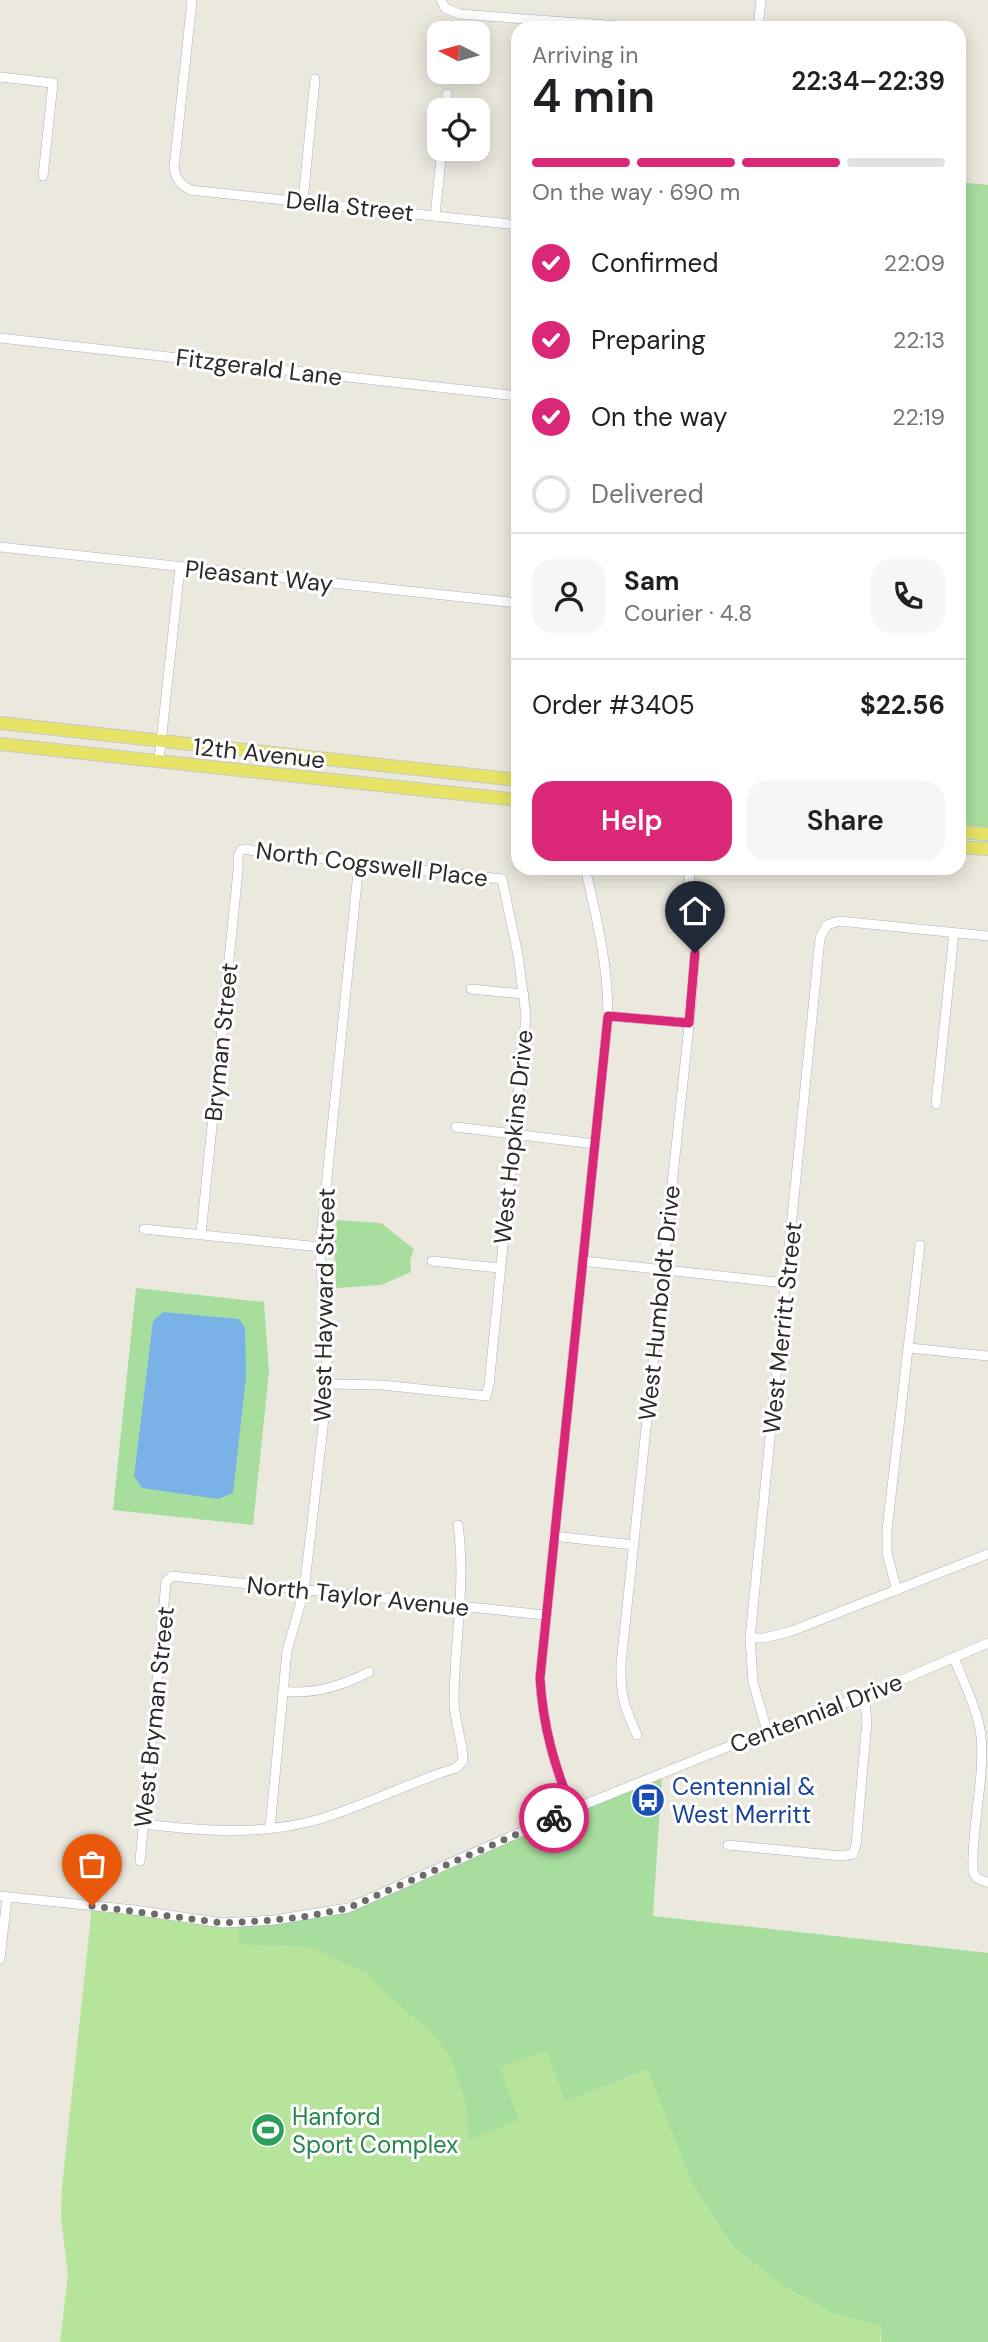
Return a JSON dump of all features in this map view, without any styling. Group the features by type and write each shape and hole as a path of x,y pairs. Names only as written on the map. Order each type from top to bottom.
{"main road":[{"name":"12th Avenue","path":"0,723 161,743 511,779"},
{"name":"12th Avenue","path":"0,744 511,799"},
{"path":"966,832 988,834"},
{"path":"966,847 988,849"}],"street":[{"name":"Della Street","path":"192,0 174,168 176,178 183,186 190,190 511,224"},
{"path":"759,21 761,0"},
{"path":"443,4 459,14 553,21"},
{"path":"0,77 53,83 43,176"},
{"path":"303,201 315,79"},
{"path":"447,93 447,98"},
{"path":"435,216 441,161"},
{"name":"Fitzgerald Lane","path":"0,338 511,395"},
{"name":"Pleasant Way","path":"0,547 511,602"},
{"path":"159,761 180,567"},
{"name":"North Cogswell Place","path":"241,850 502,879"},
{"name":"Bryman Street","path":"201,1234 239,871 238,856 241,850"},
{"name":"West Hayward Street","path":"270,1828 287,1651 304,1591 328,1384 320,1247 359,862"},
{"path":"572,1810 554,1765 542,1713 540,1678 608,1016 608,984 603,945 587,875"},
{"name":"West Humboldt Drive","path":"637,1735 623,1703 620,1686 689,1023 695,953 688,912 690,875"},
{"name":"West Hopkins Drive","path":"328,1384 382,1385 486,1396 526,1016 502,879"},
{"name":"West Merritt Street","path":"767,1731 753,1682 750,1638 820,938 827,925 839,921 954,933"},
{"path":"936,1104 954,933 988,936"},
{"path":"471,989 524,994"},
{"path":"608,1016 689,1023"},
{"path":"456,1127 595,1144"},
{"path":"144,1229 320,1247"},
{"path":"897,1591 887,1553 887,1530 920,1245"},
{"path":"432,1261 499,1268"},
{"path":"582,1261 786,1283"},
{"path":"909,1348 988,1356"},
{"path":"143,1824 225,1832 317,1820 361,1806 456,1768 463,1761 454,1702 462,1576 458,1525"},
{"path":"554,1536 634,1545"},
{"path":"750,1638 777,1636 988,1554"},
{"name":"North Taylor Avenue","path":"172,1576 545,1615"},
{"name":"West Bryman Street","path":"139,1861 166,1582 172,1576"},
{"name":"Centennial Drive","path":"3,1896 223,1923 309,1916 348,1908 572,1810 767,1731 864,1696 988,1643"},
{"path":"954,1658 984,1731 973,1872 977,1878 988,1884"},
{"path":"283,1691 341,1686 369,1672"},
{"path":"728,1845 841,1856 853,1854 867,1721 864,1696"},
{"path":"0,1959 3,1896"}],"green space":[{"path":"966,183 988,185 988,842 966,839"},
{"path":"336,1220 381,1223 414,1249 410,1260 411,1272 381,1285 336,1288"},
{"path":"136,1288 264,1302 269,1372 253,1525 113,1510"},
{"path":"662,1775 653,1916 988,1953 988,2342 881,2342 882,2327 832,2313 783,2286 732,2246 692,2184 647,2070 565,2102 546,2051 501,2068 520,2120 468,2141 466,2103 239,1944 239,1922 348,1908"},
{"name":"Hanford Sport Complex","path":"92,1906 239,1922 239,1944 310,1947 368,1974 433,2034 451,2058 466,2103 468,2141 519,2120 500,2068 546,2050 565,2102 648,2070 692,2184 732,2246 783,2286 832,2313 882,2327 880,2342 60,2342 68,2275 61,2218 62,2187"}],"water":[{"path":"163,1312 239,1319 245,1328 246,1377 233,1493 218,1499 142,1488 134,1476 153,1321"}],"way so far":[{"path":"92,1906 223,1923 309,1916 348,1908 554,1818"}],"place":[{"name":"Centennial & West Merritt","path":"648,1800"},
{"name":"Hanford Sport Complex","path":"268,2130"}],"route":[{"path":"554,1818 572,1810 554,1765 547,1738 540,1678 608,1016 689,1023 695,953"}]}
